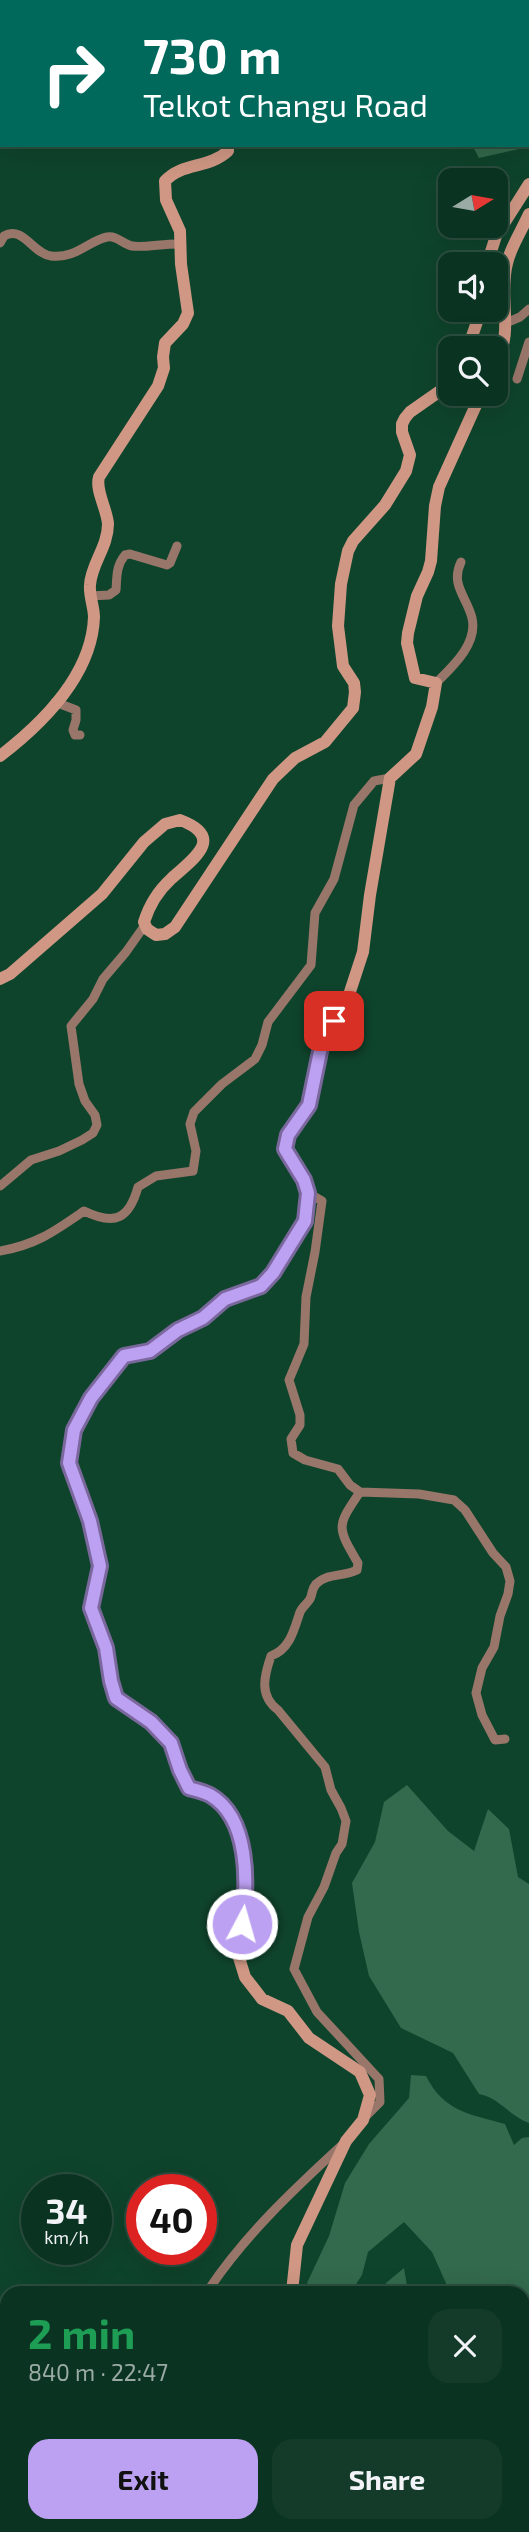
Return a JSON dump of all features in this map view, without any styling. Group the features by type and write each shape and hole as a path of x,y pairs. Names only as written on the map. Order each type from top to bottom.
{"street":[{"path":"0,756 55,702 76,678 83,663 94,617 90,584 95,566 103,553 108,523 105,503 97,483 158,386 164,368 165,343 183,324 188,313 181,264 180,231 166,200 165,181 174,173 219,160 228,151 228,147"},
{"path":"491,252 496,236 529,184"},
{"path":"506,336 506,266 529,214"},
{"path":"0,243 8,233 15,234 44,255 53,257 67,255 111,236 135,246 181,244"},
{"path":"506,323 520,317 529,309"},
{"path":"517,379 529,342"},
{"path":"145,925 156,935 165,934 175,927 273,779 295,758 325,742 349,716 355,702 354,683 343,666 338,626 341,584 348,551 353,541 385,505 406,471 410,455 402,424 410,412 438,392"},
{"path":"436,683 415,678 407,643 408,633 417,596 431,561 439,487 476,406"},
{"path":"90,596 109,595 116,590 119,562 125,555 130,554 167,565 170,564 177,546"},
{"path":"0,1251 23,1247 50,1234 84,1211 102,1220 121,1217 132,1206 138,1187 147,1181 156,1176 193,1171 196,1152 190,1124 194,1112 222,1084 255,1059 268,1022 312,965 315,913 334,879 354,805 374,781 390,778 416,754 432,707 436,683 457,662 467,646 473,630 472,617 457,587 457,570 461,562"},
{"path":"55,702 76,710 73,730 75,735 80,735"},
{"path":"363,2120 370,2095 360,2071 309,2038 288,2011 262,2000 245,1977 237,1951 246,1898 244,1873 240,1835 231,1814 211,1795 189,1788 171,1743 151,1722 116,1698 106,1648 91,1608 100,1566 90,1521 69,1463 74,1430 91,1398 124,1356 150,1351 178,1330 203,1318 225,1299 261,1286 273,1273 305,1221 308,1193 304,1180 285,1149 288,1135 309,1105 323,1037 346,1004 363,953 390,778"},
{"path":"0,979 10,974 103,894 144,842 158,830 173,821 189,824 201,836 202,849 197,858 169,881 156,897 145,918 145,925 103,979 93,999 72,1026 79,1084 85,1101 95,1115 97,1125 93,1133 59,1152 31,1160 0,1186"},
{"path":"308,1193 321,1201 316,1252 306,1297 304,1344 289,1380 300,1415 300,1425 291,1439 293,1453 305,1460 338,1469 350,1485 360,1492 419,1494 454,1500 465,1510 493,1553 506,1567 510,1581 494,1647 481,1668 476,1693 482,1715 495,1740 505,1739"},
{"path":"211,2286 227,2261 287,2196 346,2141 380,2102 379,2078 317,2012 295,1969 308,1917 342,1844 346,1821 331,1790 325,1767 265,1696 271,1656 281,1652 289,1640 298,1625 301,1609 310,1599 312,1588 321,1580 357,1570 358,1563 342,1536 341,1525 360,1492"},
{"path":"293,2286 297,2245 346,2141"}],"green space":[{"path":"473,147 523,147 523,148 479,158"},
{"path":"407,1785 448,1831 474,1851 488,1809 509,1829 518,1877 529,1884 529,2123 493,2099 479,2094 453,2053 401,2028 369,1976 352,1883 375,1842 384,1802"},
{"path":"411,2075 426,2076 441,2097 459,2110 505,2124 514,2145 522,2138 529,2137 529,2286 447,2286 432,2252 404,2222 368,2252 362,2275 355,2286 309,2286 307,2283 329,2236 345,2183 369,2144 409,2098"},
{"path":"404,2268 407,2286 386,2286"}],"route":[{"path":"242,1924 246,1898 240,1835 231,1814 211,1795 189,1788 171,1743 151,1722 116,1698 106,1648 91,1608 100,1566 90,1521 69,1463 74,1430 91,1398 124,1356 150,1351 178,1330 203,1318 225,1299 261,1286 273,1273 305,1221 308,1193 304,1180 285,1149 288,1135 309,1105 323,1037 334,1021"}]}
